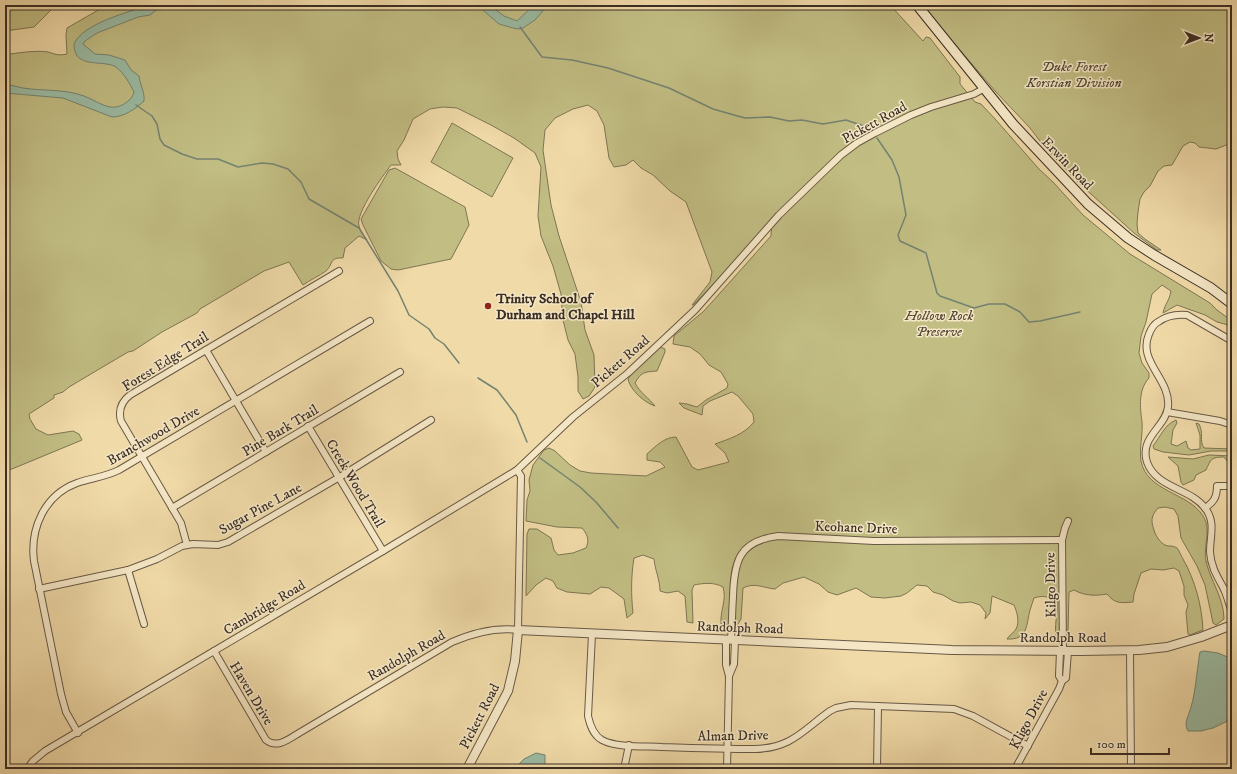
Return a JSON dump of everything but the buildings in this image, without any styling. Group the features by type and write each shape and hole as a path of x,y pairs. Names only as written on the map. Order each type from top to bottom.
{"main road":[{"name":"Erwin Road","path":"917,5 983,89 1028,142 1088,204 1116,229 1154,255 1212,288 1232,304"}],"street":[{"name":"Pickett Road","path":"467,769 508,691 516,661 521,476 517,470 573,417 628,373 695,310 779,216 841,155 857,143 910,115 974,94 983,89"},
{"name":"Forest Edge Trail","path":"187,544 184,531 172,508 121,421 120,414 122,404 130,395 339,272"},
{"path":"1232,340 1187,315 1179,314 1168,317 1154,325 1148,338 1147,354 1166,390 1168,402 1167,412 1152,434 1147,444 1145,453 1147,462 1158,478 1188,495 1206,508 1212,524 1210,551 1212,566 1224,590 1232,612"},
{"name":"Branchwood Drive","path":"78,733 64,706 34,561 33,545 36,527 45,508 56,496 70,486 111,474 142,457 370,321"},
{"path":"206,350 266,452"},
{"name":"Pine Bark Trail","path":"172,508 400,372"},
{"path":"1167,412 1220,421 1232,426"},
{"name":"Sugar Pine Lane","path":"39,589 128,570 157,559 177,547 187,544 218,545 228,542 339,477 431,420"},
{"name":"Creek Wood Trail","path":"308,426 383,551"},
{"name":"Cambridge Road","path":"27,769 33,761 45,751 78,733 517,470"},
{"path":"1206,508 1214,502 1217,493 1217,486 1232,486"},
{"name":"Kilgo Drive","path":"1064,651 1062,540 1068,521"},
{"name":"Keohane Drive","path":"727,769 729,676 734,664 731,640 733,576 737,563 744,551 754,542 765,538 778,536 874,541 1062,540"},
{"path":"128,570 144,624"},
{"path":"1224,590 1232,593"},
{"name":"Randolph Road","path":"273,744 280,743 293,736 452,642 480,632 518,630 952,650 1064,651 1156,649 1181,644 1232,625"},
{"name":"Alman Drive","path":"592,634 588,706 590,724 600,739 611,743 755,750 773,748 783,745 795,738 825,714 836,708 850,706 878,706 946,708 962,711 1028,746"},
{"path":"1130,650 1131,769"},
{"name":"Haven Drive","path":"214,651 266,740 273,744"},
{"name":"Kligo Drive","path":"1015,769 1062,681 1066,678 1067,675 1064,651"},
{"path":"877,769 878,706"},
{"path":"624,769 629,745"}],"green space":[{"path":"5,5 56,5 34,27 5,31"},
{"name":"Hollow Rock Preserve","path":"107,5 890,5 923,41 926,37 930,38 960,77 960,84 975,102 981,104 1039,169 1083,215 1130,254 1210,303 1232,321 1232,326 1217,322 1205,315 1177,305 1163,313 1171,291 1162,285 1152,294 1146,322 1141,336 1139,353 1142,363 1149,373 1149,378 1141,393 1141,461 1145,471 1151,479 1159,486 1196,508 1206,521 1206,561 1222,604 1224,619 1216,625 1213,623 1205,585 1197,566 1181,538 1178,516 1174,509 1165,507 1158,508 1155,511 1152,517 1153,526 1158,539 1162,543 1168,546 1174,546 1178,549 1194,584 1199,603 1203,630 1190,635 1188,634 1186,612 1188,605 1184,595 1184,586 1179,571 1174,568 1163,570 1151,569 1141,573 1133,602 1118,602 1113,600 1107,594 1090,595 1074,590 1069,592 1068,633 1061,638 1056,639 1055,629 1057,600 1048,597 1034,598 1025,631 1019,637 1007,639 1015,630 1018,623 1018,617 1014,605 992,596 990,613 985,619 986,613 980,605 971,602 960,603 953,601 943,595 933,592 927,586 917,585 901,596 885,598 871,597 856,588 837,595 828,592 819,584 804,577 783,583 775,589 755,585 743,588 741,619 736,627 721,624 721,614 724,601 723,587 709,583 694,585 692,590 693,623 687,622 685,596 678,591 667,593 660,591 654,559 643,555 634,558 632,572 633,613 627,618 624,599 609,588 601,587 590,594 567,592 557,588 553,581 546,578 536,585 526,596 527,534 529,529 537,529 551,538 554,550 558,555 573,553 586,548 588,542 587,535 582,528 557,527 526,521 527,500 530,491 529,480 533,465 544,450 549,448 555,451 570,465 580,471 646,476 665,467 660,462 647,460 647,454 664,441 672,437 676,437 692,467 698,470 729,462 725,453 715,444 741,433 754,422 753,414 738,396 732,392 710,401 703,406 702,415 684,408 679,403 697,407 727,388 728,384 721,372 709,365 700,354 690,347 673,344 674,336 704,311 771,236 772,218 732,265 692,305 710,282 712,272 686,202 670,191 653,175 641,168 633,160 626,165 614,167 609,158 604,125 597,111 588,105 573,109 555,118 545,130 543,150 551,205 559,236 581,302 585,330 594,355 595,387 589,396 583,399 578,391 575,354 568,340 563,320 561,294 553,266 541,236 538,216 541,167 535,153 514,138 457,108 443,107 430,109 413,119 404,140 397,151 398,159 401,165 391,165 370,195 361,213 359,226 361,232 367,240 359,236 345,248 343,258 333,260 326,271 303,285 289,262 264,271 133,351 128,352 63,392 54,395 54,398 29,414 30,419 36,429 48,435 73,431 79,434 82,440 12,469 5,470 5,55 38,51 59,55 67,54 67,28"},
{"name":"Duke Forest Korstian Division","path":"921,5 1232,5 1232,147 1229,144 1216,149 1199,147 1195,143 1190,142 1183,146 1172,165 1164,166 1158,171 1150,186 1140,199 1137,224 1138,233 1161,250 1157,250 1134,233 1080,184 996,92"},
{"path":"452,123 513,158 492,197 431,162"},
{"path":"395,168 465,207 469,225 451,259 398,270 391,269 381,261 361,219 389,170"},
{"path":"660,347 665,349 665,352 657,371 643,373 635,383 639,390 655,406 638,396 628,379 633,372"},
{"path":"1176,420 1177,423 1173,430 1171,444 1177,446 1186,441 1188,448 1191,450 1200,449 1200,435 1196,423 1199,424 1200,427 1204,448 1232,449 1232,451 1211,451 1189,455 1163,452 1154,449 1153,446 1163,431 1168,425"},
{"path":"1209,455 1232,456 1232,463 1228,462 1224,457 1216,457 1210,461 1206,470 1196,475 1194,480 1183,485 1178,466 1168,457 1193,459"}],"shaded area":[{"path":"149,5 163,5 150,15 138,17 97,33 83,44 95,54 109,55 125,60 131,70 139,76 144,101 129,112 121,116 112,117 63,98 5,93 5,84 38,90 74,93 85,96 103,105 112,107 125,104 130,100 134,92 122,72 116,67 110,65 84,61 75,52 74,44 87,30 97,24"},
{"path":"477,5 489,5 504,16 517,21 534,5 548,5 535,20 519,29 499,24"},
{"path":"1204,651 1218,653 1232,659 1232,719 1213,728 1201,731 1188,731 1186,722 1194,693 1200,652"},
{"path":"536,753 545,755 545,769 514,769 524,759"}],"waterway":[{"path":"520,27 542,57 572,60 608,68 669,88 713,109 745,118 770,117 789,121 802,120 823,124 846,120 870,128"},
{"path":"136,105 152,116 157,124 160,139 164,145 182,154 197,159 218,159 238,167 262,163 273,164 288,169 301,182 309,199 359,228 398,291 409,315 429,329 435,338 444,344 459,363"},
{"path":"877,138 892,160 899,177 906,215 898,235 900,241 926,253 937,293 940,296 974,308 989,304 1005,304 1020,312 1029,322 1080,312"},
{"path":"478,378 497,390 516,415 527,442"},
{"path":"540,458 580,487 596,502 618,528"},
{"path":"1227,720 1232,730"}],"place":[{"name":"Trinity School of Durham and Chapel Hill","path":"488,306"}]}
